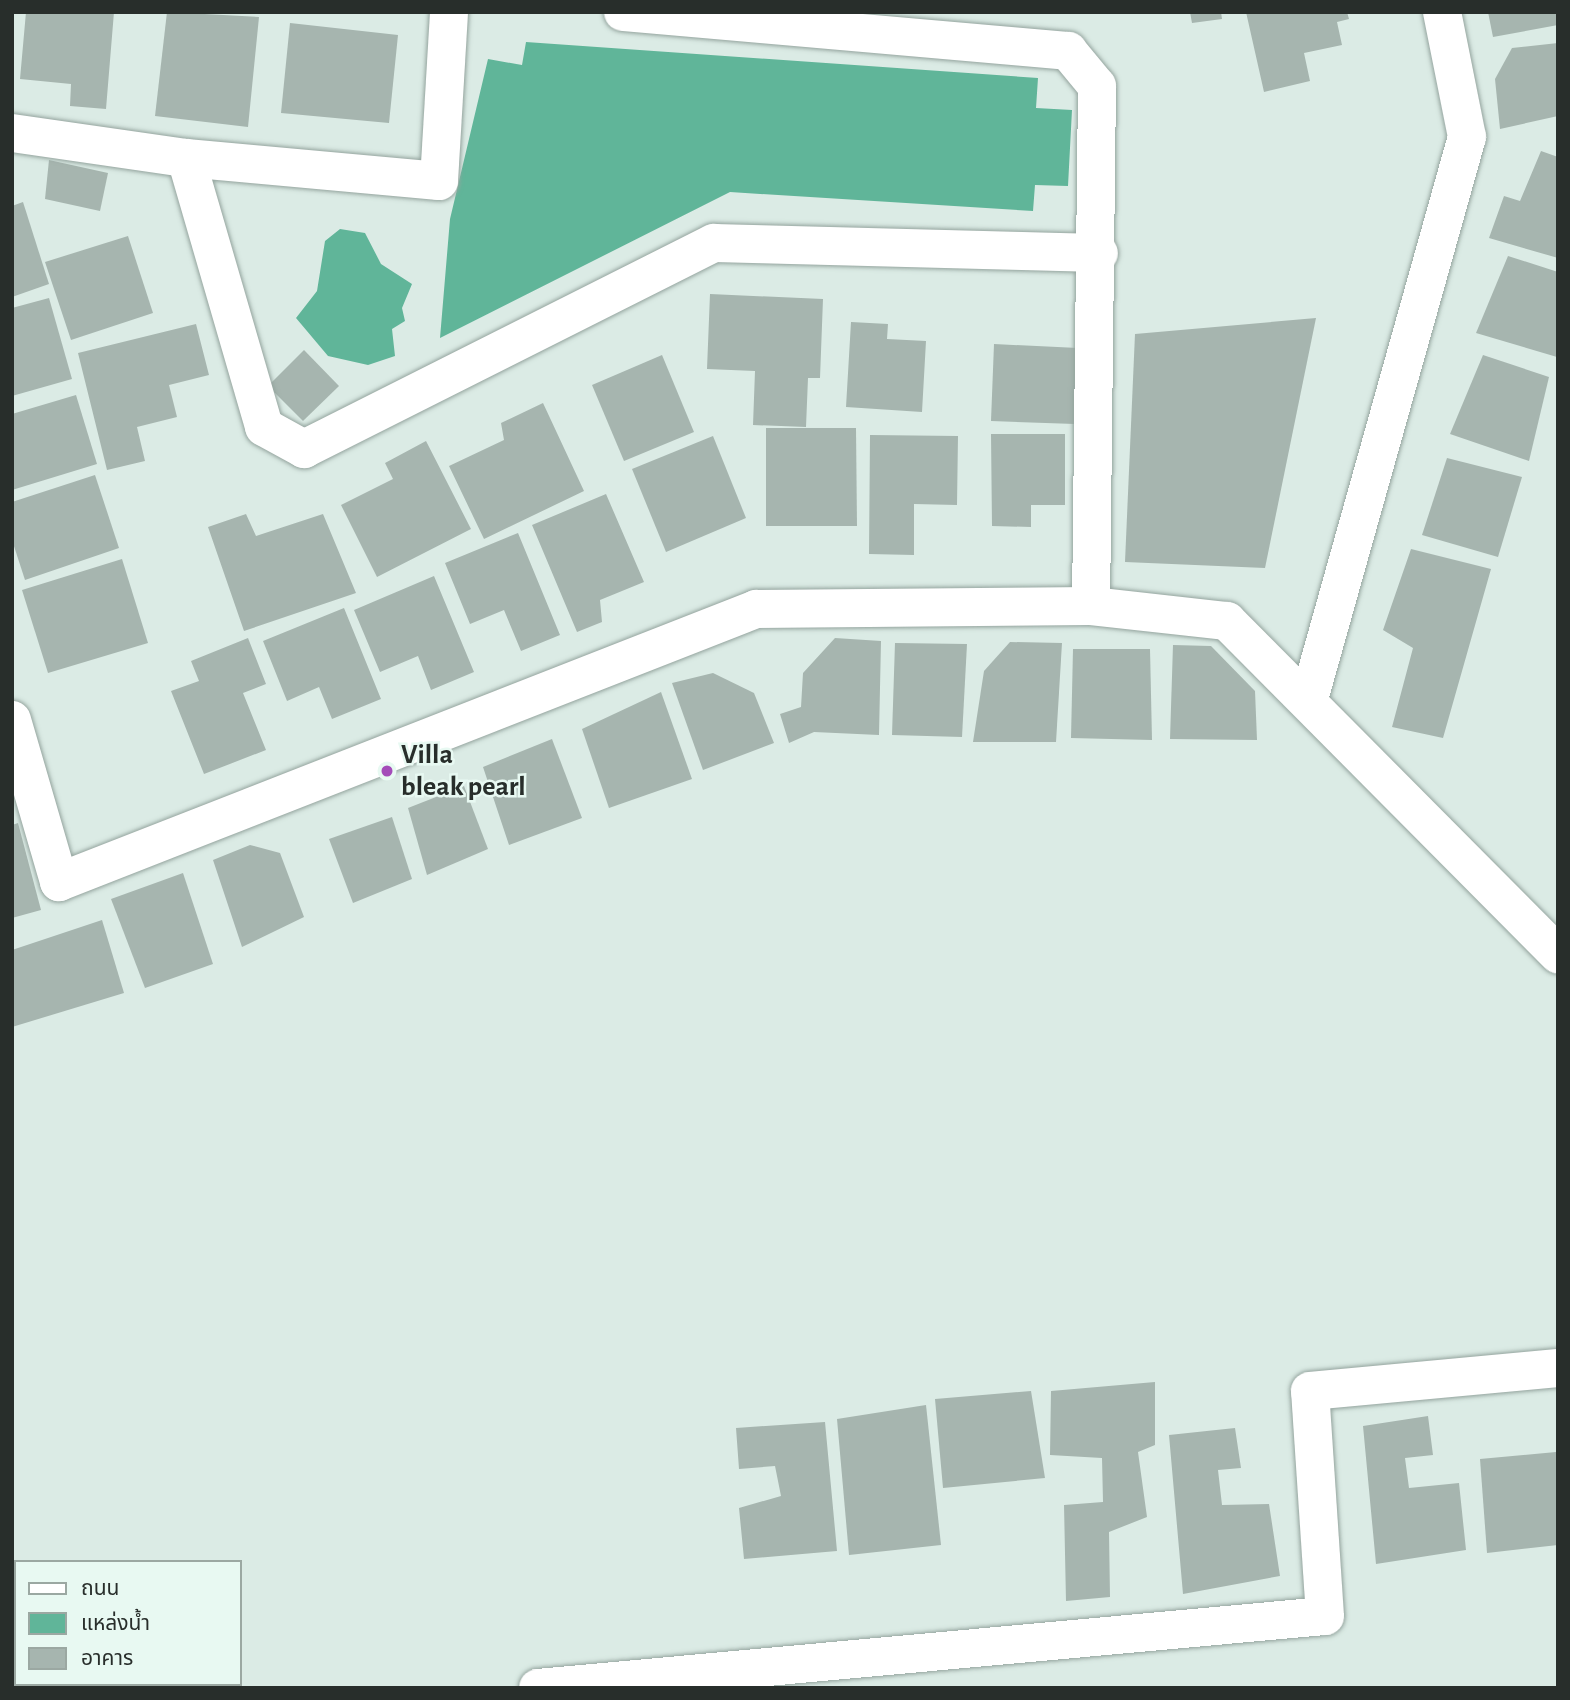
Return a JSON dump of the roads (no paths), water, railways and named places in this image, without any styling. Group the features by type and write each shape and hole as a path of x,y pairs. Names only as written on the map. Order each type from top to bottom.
{"street":[{"path":"12,133 186,158 439,181 449,12"},
{"path":"623,12 1068,51 1097,86 1099,253 1091,606"},
{"path":"1309,699 1467,137 1442,12"},
{"path":"186,158 264,427 304,449 713,243 1099,253"},
{"path":"12,720 59,882 756,609 1091,606 1227,621 1309,699 1558,954"},
{"path":"538,1688 1325,1616 1310,1391 1558,1368"}],"water":[{"path":"526,42 1038,78 1036,108 1072,110 1068,186 1035,185 1033,211 730,192 440,338 450,219 488,59 522,65"},
{"path":"340,229 365,233 381,264 412,284 402,308 405,321 392,329 395,356 368,365 328,356 296,318 317,291 325,241"}],"place":[{"name":"Villa bleak pearl","path":"387,771"}]}
